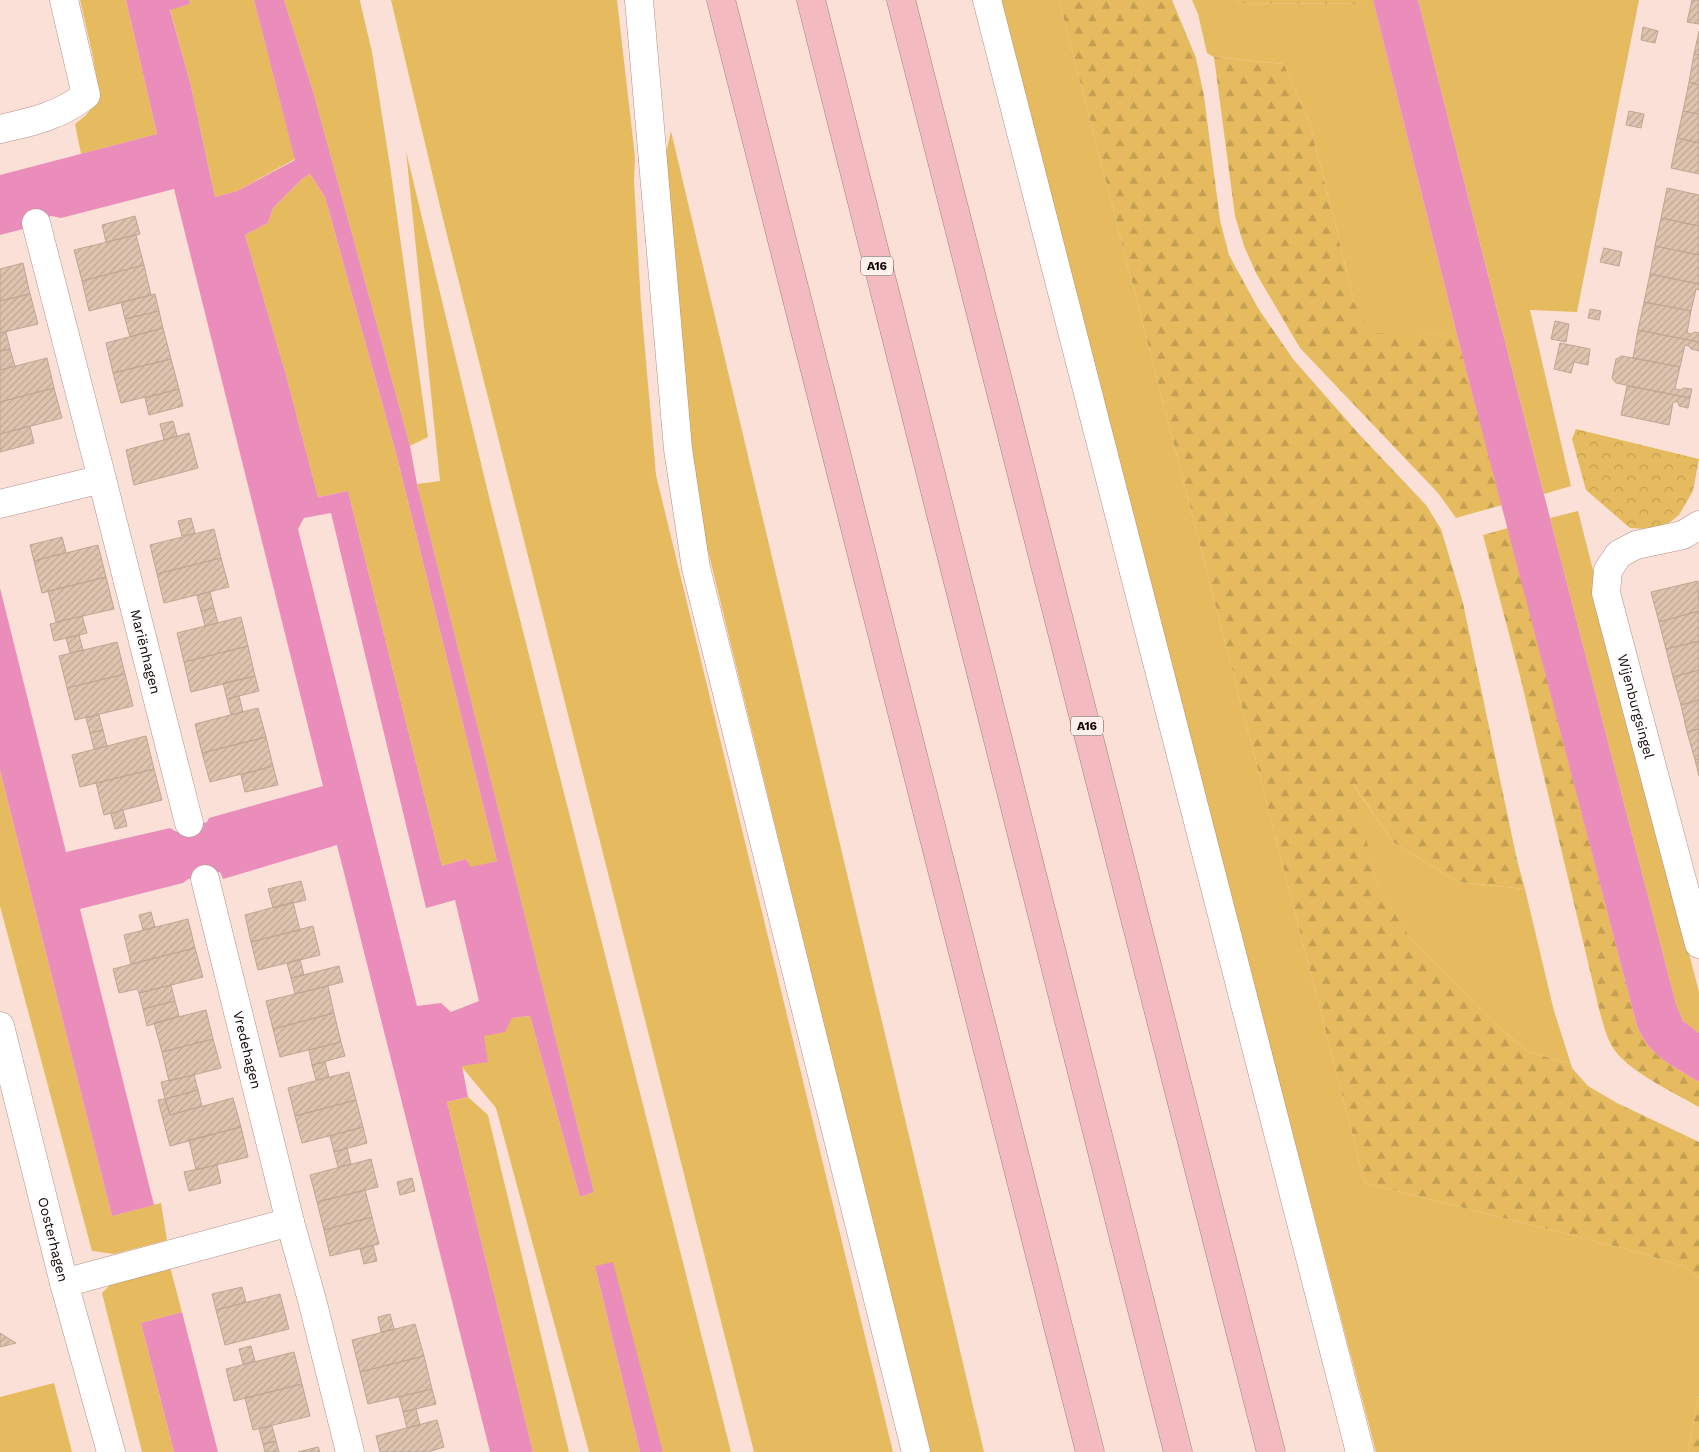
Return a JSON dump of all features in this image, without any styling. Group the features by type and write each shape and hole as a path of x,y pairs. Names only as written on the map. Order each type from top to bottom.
{"highway":[{"path":"721,0 1087,1445"},
{"name":"A16","path":"811,0 1178,1452"},
{"name":"A16","path":"902,0 1271,1452"}],"street":[{"path":"0,129 49,117 74,105 86,95 64,0"},
{"path":"639,0 677,439 696,568 916,1452"},
{"path":"987,0 1360,1452"},
{"name":"Mariënhagen","path":"36,223 189,823"},
{"path":"0,504 102,479"},
{"name":"Wijenburgsingel","path":"1699,525 1683,535 1636,545 1619,554 1608,570 1606,594 1699,944"},
{"name":"Vredehagen","path":"204,879 350,1452"},
{"name":"Oosterhagen","path":"0,1026 64,1283 111,1452"},
{"path":"64,1283 290,1222"}],"green space":[{"path":"80,0 126,0 157,134 81,154 75,124 86,115 100,98"},
{"path":"189,0 254,0 295,159 237,191 215,197 191,86 170,9 190,4"},
{"path":"284,0 360,0 372,52 390,166 428,437 410,446 313,91"},
{"path":"391,0 617,0 635,157 634,181 641,304 656,475 893,1452 754,1452 443,219"},
{"path":"997,0 1059,0 1365,1183 1638,1252 1685,1267 1699,1278 1699,1393 1688,1452 1376,1452"},
{"path":"1059,0 1172,0 1196,58 1204,96 1220,220 1229,255 1258,308 1293,359 1358,433 1426,505 1441,529 1463,603 1517,860 1525,889 1458,882 1393,842 1353,784 1378,887 1411,939 1498,1027 1529,1052 1571,1064 1572,1068 1588,1086 1617,1103 1699,1142 1699,1278 1685,1267 1638,1252 1365,1183"},
{"path":"1192,0 1236,0 1240,3 1374,4 1457,335 1370,334 1354,302 1309,121 1284,64 1214,57 1207,53 1198,14"},
{"path":"1236,0 1373,0 1374,4 1240,3"},
{"path":"1418,0 1639,0 1577,312 1530,310 1571,486 1544,494"},
{"path":"1214,57 1284,64 1309,121 1354,302 1371,333 1457,335 1502,505 1456,518 1438,493 1300,348 1257,275 1244,246 1235,216"},
{"path":"671,131 984,1452 928,1452 700,518 665,199 667,149"},
{"path":"406,151 491,505 731,1452 663,1452 595,1266 640,1452 589,1452 496,1108 461,1066 484,1036 512,1018 530,1016 580,1197 594,1192 417,484 440,481"},
{"path":"310,174 325,197 396,453 497,861 471,868 466,859 442,866 348,491 318,497 286,375 245,235 268,223 273,208 302,179"},
{"path":"1576,429 1699,459 1693,491 1679,515 1669,523 1646,529 1630,528 1586,490 1572,439"},
{"path":"1578,511 1593,570 1593,583 1699,992 1699,1033 1683,1021 1676,1004 1550,518"},
{"path":"1508,528 1637,1026 1642,1037 1655,1053 1699,1082 1699,1107 1654,1082 1623,1060 1610,1043 1606,1033 1521,680 1483,535"},
{"path":"0,770 112,1216 161,1203 167,1240 114,1254 92,1251 0,906"},
{"path":"1352,783 1393,842 1458,882 1525,889 1554,1011 1571,1064 1529,1052 1498,1027 1411,939 1378,888"},
{"path":"468,1097 488,1115 569,1452 533,1452 447,1102"},
{"path":"170,1267 182,1312 141,1323 174,1452 142,1452 102,1293 113,1282"},
{"path":"54,1383 72,1452 0,1452 0,1397"},
{"path":"1699,1393 1699,1452 1688,1452"}],"shaded area":[{"path":"126,0 189,0 190,4 170,10 191,86 215,197 237,191 295,160 254,0 284,0 313,91 410,446 417,484 594,1192 580,1197 530,1016 512,1018 505,1032 484,1036 488,1062 462,1066 468,1097 447,1102 533,1452 490,1452 337,845 223,879 220,872 80,909 154,1205 112,1216 0,770 0,588 66,852 170,828 177,832 207,822 209,818 323,786 174,189 61,218 52,216 22,222 23,229 0,235 0,175 157,134","holes":["310,174 325,197 396,453 497,861 471,867 466,859 442,866 348,491 318,497 286,375 245,235 268,223 273,208 302,179","331,513 426,908 455,900 479,1001 451,1012 441,1003 417,1006 298,529 304,518"]},
{"path":"1373,0 1418,0 1676,1004 1683,1021 1699,1033 1699,1082 1655,1053 1642,1037 1637,1026 1457,335"},
{"path":"613,1262 663,1452 640,1452 595,1266"},
{"path":"182,1312 218,1452 174,1452 141,1323"}],"building":[{"path":"1692,0 1699,0 1699,24 1687,22"},
{"path":"1643,27 1658,31 1655,43 1641,40"},
{"path":"1699,31 1699,55 1694,54"},
{"path":"1694,54 1699,55 1699,85 1689,82"},
{"path":"1689,82 1699,85 1699,114 1683,111"},
{"path":"1629,111 1644,114 1641,128 1626,125"},
{"path":"1683,111 1699,114 1699,143 1677,138"},
{"path":"1677,138 1699,143 1699,174 1671,168"},
{"path":"1667,188 1699,195 1699,226 1661,218"},
{"path":"135,216 140,234 106,242 102,225"},
{"path":"1661,218 1699,226 1699,255 1655,246"},
{"path":"136,235 144,265 82,281 74,250"},
{"path":"1655,246 1699,255 1699,284 1650,274"},
{"path":"1604,248 1622,252 1619,266 1600,262"},
{"path":"23,263 30,294 0,301 0,269"},
{"path":"144,265 151,295 89,311 82,281"},
{"path":"1650,274 1699,284 1699,290 1696,289 1691,311 1644,302"},
{"path":"30,294 38,324 0,333 0,301"},
{"path":"155,294 159,311 125,319 121,302"},
{"path":"1644,302 1691,311 1687,333 1699,333 1699,342 1638,330"},
{"path":"1590,309 1601,311 1599,320 1588,318"},
{"path":"159,311 163,328 130,337 125,319"},
{"path":"1555,321 1569,324 1566,342 1551,339"},
{"path":"163,328 171,359 113,373 106,343"},
{"path":"1638,330 1699,342 1699,351 1685,345 1680,367 1633,358"},
{"path":"6,332 10,349 0,351 0,333"},
{"path":"1560,343 1590,349 1588,365 1574,362 1571,373 1554,369"},
{"path":"10,349 15,366 0,370 0,351"},
{"path":"1622,356 1680,367 1675,389 1692,389 1690,398 1616,383 1612,378 1616,359"},
{"path":"47,358 54,388 0,402 0,370"},
{"path":"171,359 179,389 121,403 113,373"},
{"path":"1627,386 1690,398 1688,408 1679,406 1678,402 1673,402 1669,425 1621,415"},
{"path":"54,388 62,418 0,434 0,402"},
{"path":"179,389 183,406 149,415 145,398"},
{"path":"173,421 177,436 164,440 160,424"},
{"path":"30,426 34,443 0,452 0,434"},
{"path":"189,433 198,468 134,485 126,450"},
{"path":"191,518 195,533 182,536 178,521"},
{"path":"214,529 221,558 157,574 150,545"},
{"path":"62,537 66,552 34,561 30,545"},
{"path":"98,545 106,577 42,593 34,561"},
{"path":"221,558 229,587 164,603 157,574"},
{"path":"106,577 114,609 56,622 48,591"},
{"path":"1698,581 1699,611 1659,622 1651,592"},
{"path":"210,592 214,608 201,611 197,595"},
{"path":"214,608 218,623 205,626 201,611"},
{"path":"1699,611 1699,641 1666,649 1659,622"},
{"path":"82,616 87,633 54,641 50,624"},
{"path":"241,617 248,646 184,662 177,633"},
{"path":"79,635 83,650 70,653 66,638"},
{"path":"1699,641 1699,670 1673,677 1666,649"},
{"path":"117,642 125,674 67,688 59,656"},
{"path":"248,646 255,676 191,692 184,662"},
{"path":"1699,670 1699,700 1681,705 1673,677"},
{"path":"125,674 133,706 75,720 67,688"},
{"path":"255,676 259,691 227,699 223,683"},
{"path":"239,696 243,712 231,715 227,699"},
{"path":"1699,700 1699,729 1687,732 1681,705"},
{"path":"258,708 266,737 202,753 195,724"},
{"path":"99,715 103,730 90,733 86,718"},
{"path":"1699,729 1699,759 1695,760 1687,732"},
{"path":"103,730 107,746 94,749 90,733"},
{"path":"146,736 154,769 80,787 72,755"},
{"path":"266,737 273,766 210,782 202,753"},
{"path":"1699,759 1699,776 1695,760"},
{"path":"273,766 278,785 245,792 241,775"},
{"path":"154,769 162,800 104,815 96,783"},
{"path":"123,810 127,826 115,829 111,814"},
{"path":"301,881 306,900 273,908 268,889"},
{"path":"293,902 300,930 251,942 245,915"},
{"path":"151,912 155,927 143,930 139,915"},
{"path":"188,919 195,948 131,964 124,935"},
{"path":"313,926 320,955 258,970 251,942"},
{"path":"195,948 203,977 139,993 137,989 119,993 113,969"},
{"path":"300,959 304,975 291,978 287,963"},
{"path":"339,966 343,982 295,994 291,978"},
{"path":"171,985 175,1001 143,1009 139,993"},
{"path":"328,986 334,1013 273,1029 266,1001"},
{"path":"175,1001 179,1016 147,1026 143,1009"},
{"path":"206,1010 213,1039 162,1052 154,1023"},
{"path":"334,1013 341,1042 280,1057 273,1029"},
{"path":"213,1039 221,1068 169,1081 162,1052"},
{"path":"341,1042 345,1056 312,1065 309,1050"},
{"path":"325,1062 329,1077 316,1080 312,1065"},
{"path":"349,1072 356,1100 295,1116 288,1088"},
{"path":"194,1075 198,1090 165,1099 161,1082"},
{"path":"198,1090 202,1106 170,1115 165,1099"},
{"path":"233,1098 241,1127 170,1146 158,1100 165,1099 170,1115"},
{"path":"356,1100 363,1127 302,1143 295,1116"},
{"path":"241,1127 248,1157 196,1170 189,1140"},
{"path":"363,1127 367,1143 334,1152 330,1136"},
{"path":"347,1148 351,1164 338,1167 334,1152"},
{"path":"371,1159 378,1187 317,1202 310,1175"},
{"path":"217,1165 221,1183 189,1191 184,1172"},
{"path":"412,1178 415,1191 400,1195 397,1182"},
{"path":"365,1190 372,1217 324,1230 317,1202"},
{"path":"372,1217 379,1244 330,1256 324,1230"},
{"path":"373,1245 377,1261 364,1264 360,1249"},
{"path":"242,1287 246,1302 216,1310 212,1294"},
{"path":"280,1294 289,1329 225,1345 216,1310"},
{"path":"390,1314 394,1329 381,1332 378,1317"},
{"path":"415,1324 424,1356 360,1372 352,1340"},
{"path":"0,1333 16,1343 0,1347"},
{"path":"251,1346 255,1361 243,1364 239,1349"},
{"path":"294,1352 302,1384 234,1401 226,1369"},
{"path":"424,1356 432,1389 368,1404 360,1372"},
{"path":"302,1384 310,1416 253,1430 245,1398"},
{"path":"432,1389 436,1404 403,1412 399,1397"},
{"path":"416,1409 420,1425 407,1428 403,1412"},
{"path":"437,1420 444,1447 428,1452 380,1452 376,1436"},
{"path":"272,1426 276,1441 263,1444 259,1429"},
{"path":"276,1441 279,1452 265,1452 263,1444"},
{"path":"318,1447 320,1452 298,1452"}]}
